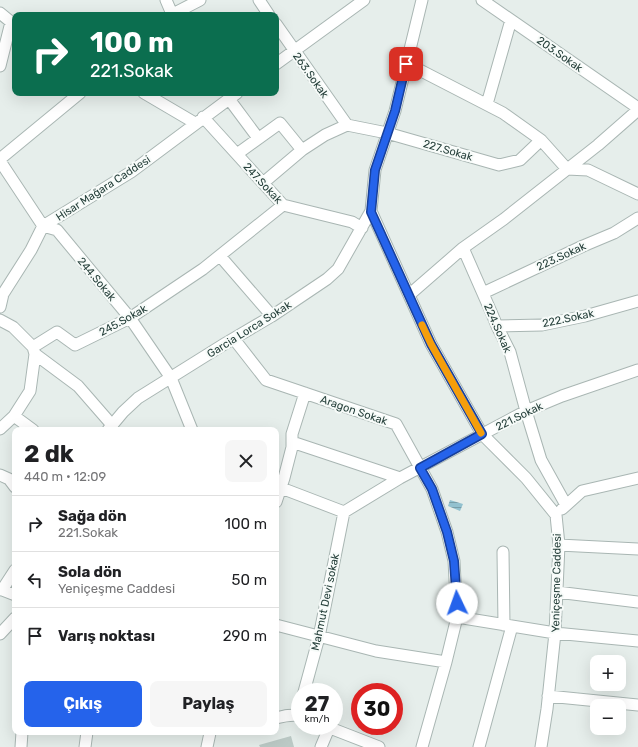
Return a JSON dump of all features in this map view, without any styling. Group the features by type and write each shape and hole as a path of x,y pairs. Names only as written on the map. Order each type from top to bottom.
{"street":[{"path":"166,0 171,12"},
{"path":"178,12 200,0"},
{"path":"259,0 267,12"},
{"path":"279,62 364,0"},
{"path":"422,0 395,111 375,170 371,212 431,344 482,434 526,478 556,515 582,491 638,478"},
{"name":"203.Sokak","path":"482,0 637,104"},
{"path":"0,13 11,22 0,66"},
{"path":"487,104 511,20"},
{"name":"263.Sokak","path":"279,28 347,125"},
{"path":"406,64 503,112 541,140 567,169 588,170 638,194"},
{"path":"43,226 0,160 76,96"},
{"name":"247.Sokak","path":"150,96 199,120 237,154 283,205 352,222 362,228"},
{"path":"233,96 258,138"},
{"name":"Hisar Mağara Caddesi","path":"0,307 3,294 31,250 43,226 131,172 233,96"},
{"path":"409,295 462,248 504,219 598,145 637,104"},
{"path":"237,154 280,123 302,150"},
{"path":"263,183 302,150 325,135 347,125"},
{"name":"227.Sokak","path":"347,125 387,132 499,165 520,160 541,140"},
{"name":"245.Sokak","path":"34,350 57,332 74,345 130,318 203,269 283,205"},
{"name":"Garcia Lorca Sokak","path":"111,427 123,412 138,398 272,316 327,279 338,269 371,212"},
{"name":"223.Sokak","path":"483,293 614,233 638,218"},
{"name":"244.Sokak","path":"43,226 57,230 130,318 171,378 191,427"},
{"name":"224.Sokak","path":"462,248 510,352 541,460 566,505"},
{"path":"220,256 272,316"},
{"name":"222.Sokak","path":"497,326 542,325 585,316 638,301"},
{"path":"0,320 13,327 34,350 78,386 109,427"},
{"name":"Aragon Sokak","path":"234,339 266,380 396,424 432,489 447,532 454,561 457,617 422,747"},
{"path":"0,429 14,416 30,391 34,350"},
{"name":"221.Sokak","path":"344,512 400,478 526,411 562,396 638,370"},
{"path":"279,483 292,447 292,434 305,393"},
{"path":"14,416 30,427"},
{"path":"292,442 400,478"},
{"path":"0,475 9,479 12,483"},
{"path":"279,486 344,512"},
{"name":"Mahmut Devi sokak","path":"306,683 319,637 344,512"},
{"name":"Yeniçeşme Caddesi","path":"541,747 555,633 559,545 556,515"},
{"path":"559,545 638,549"},
{"path":"479,747 508,625 503,552"},
{"path":"12,574 1,589 12,593"},
{"path":"557,592 638,602"},
{"path":"457,617 555,633 638,641"},
{"path":"0,634 12,621"},
{"path":"279,627 376,651 446,662"},
{"path":"548,696 638,705"},
{"path":"279,717 291,715"},
{"path":"343,733 379,747"},
{"path":"21,747 22,735"},
{"path":"85,747 87,735"},
{"path":"207,747 209,735"},
{"path":"321,747 325,735"}],"water":[{"path":"450,500 463,504 460,511 448,506"}],"building":[{"path":"291,736 294,747 260,747 259,745"}],"slow traffic":[{"path":"422,325 431,344 481,433"}],"route":[{"path":"406,64 395,111 375,170 371,212 431,344 482,434 420,468 432,489 447,532 454,561 457,603"}]}
